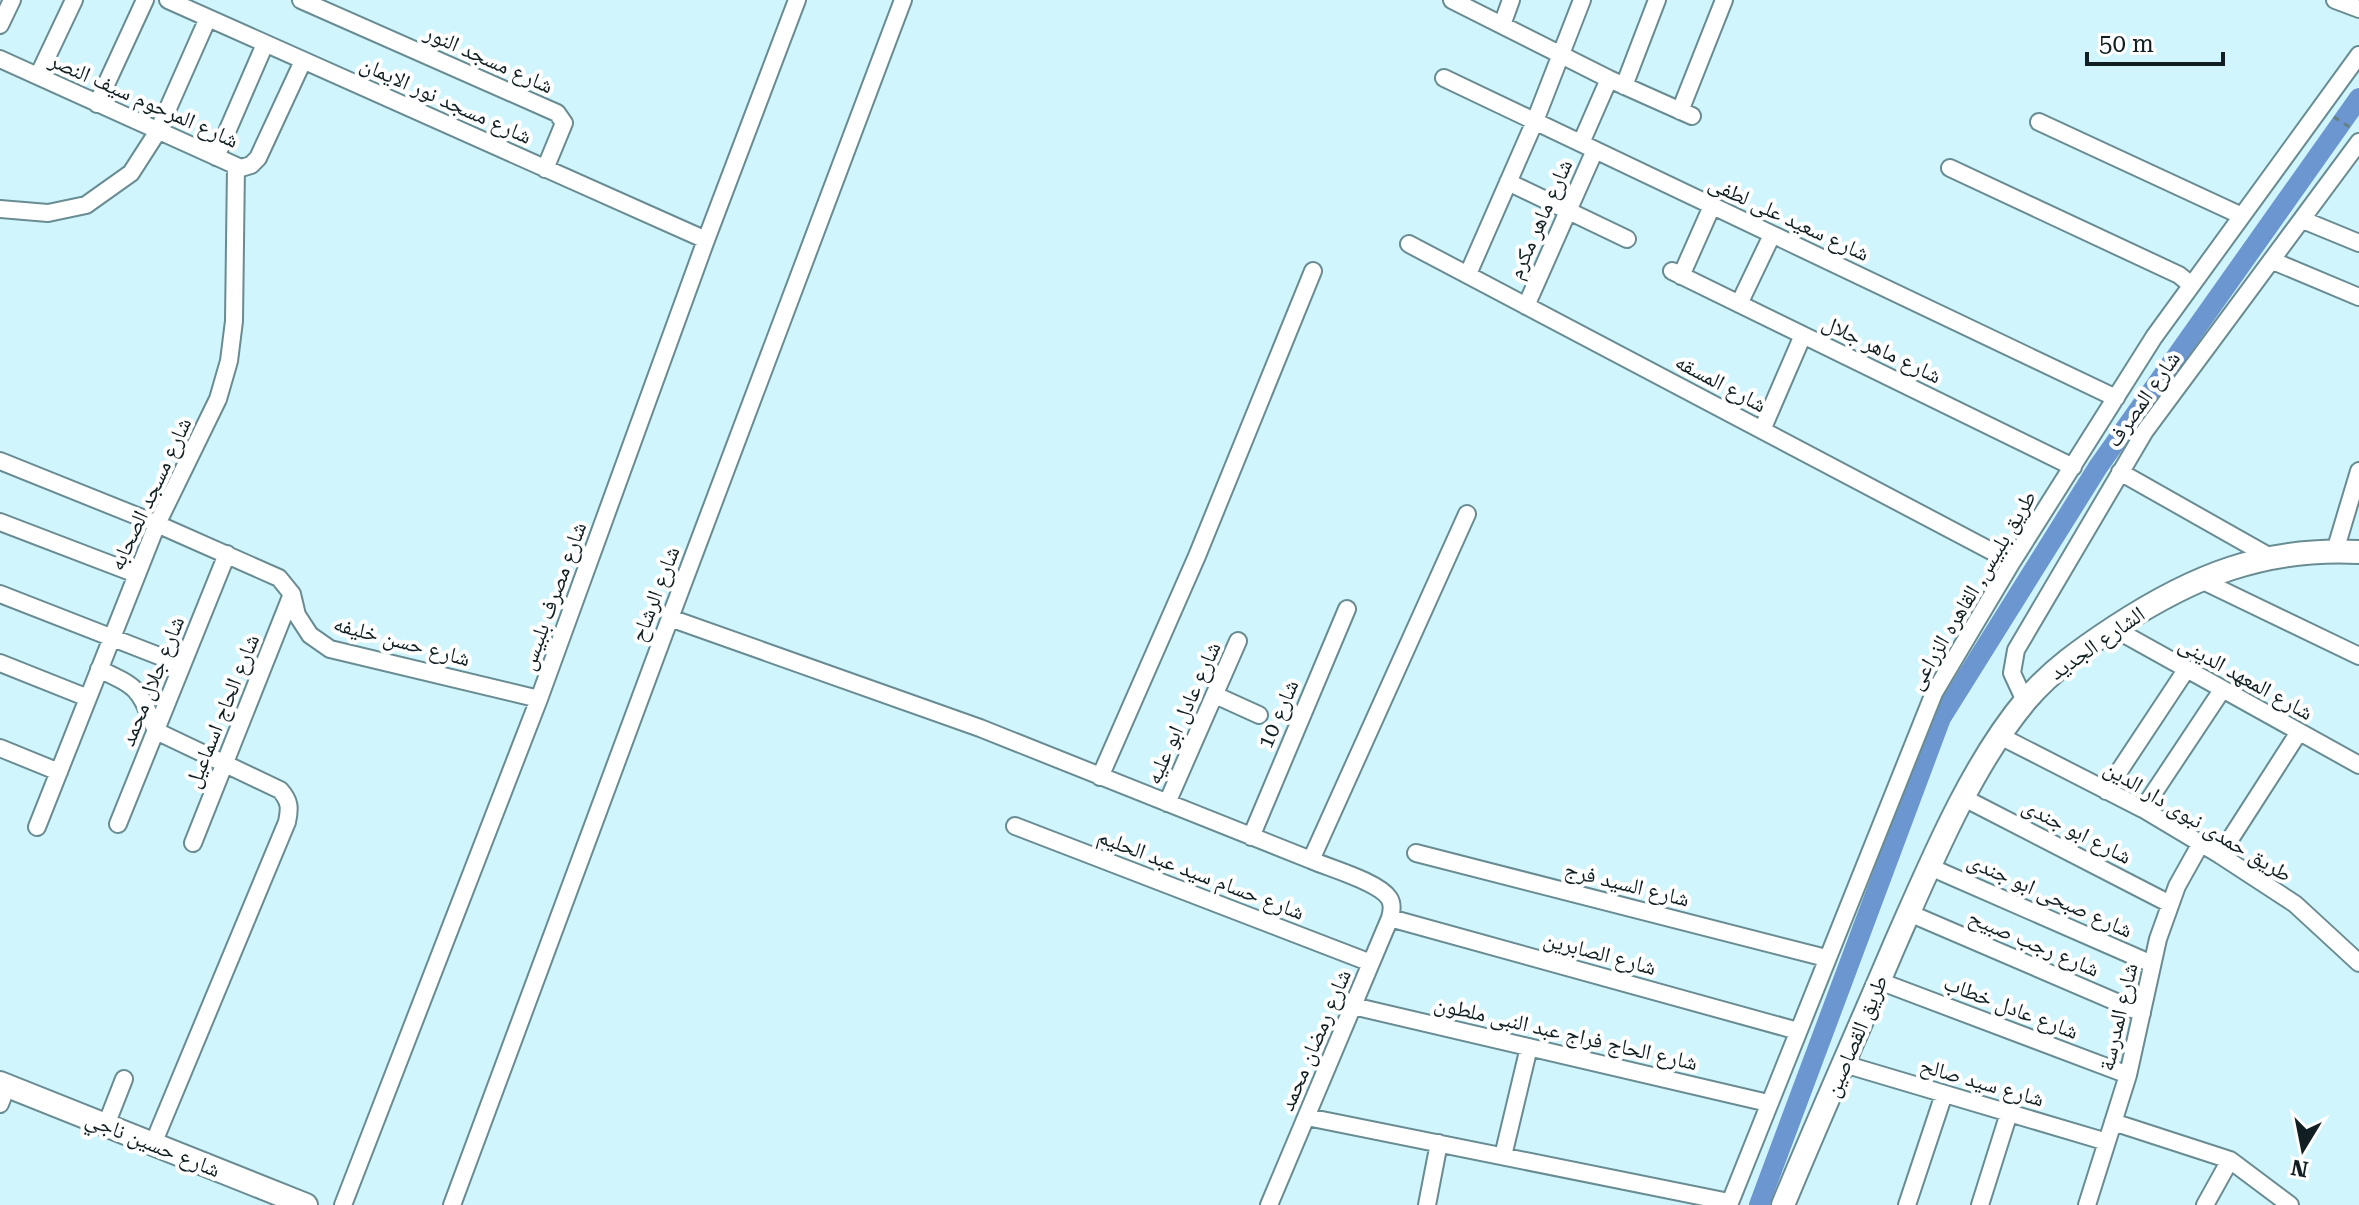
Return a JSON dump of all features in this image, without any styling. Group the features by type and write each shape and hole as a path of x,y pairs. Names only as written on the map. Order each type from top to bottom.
{"street":[{"path":"0,25 12,0"},
{"path":"38,76 74,0"},
{"path":"97,104 145,0"},
{"name":"شارع مسجد نور الايمان","path":"168,0 706,240"},
{"name":"شارع مسجد النور","path":"301,0 557,113 564,123 545,169"},
{"name":"شارع مصرف بلبيس","path":"343,1205 539,699 797,0"},
{"name":"شارع الرشاح","path":"452,1205 903,0"},
{"path":"1452,0 1686,114 1724,0"},
{"path":"1502,25 1511,0"},
{"path":"1468,274 1535,121 1582,0"},
{"name":"شارع ماهر مكرم","path":"1526,306 1568,210 1588,147 1657,0"},
{"path":"2335,0 2359,9"},
{"path":"0,209 48,213 86,205 131,173 158,131 208,18"},
{"path":"216,157 265,44"},
{"name":"طريق بلبيس, القاهره الزراعى","path":"1729,1204 1934,693 2012,562 2190,284 2359,55"},
{"name":"شارع المرحوم سيف النصر","path":"0,59 241,168 251,165 258,158 303,61"},
{"name":"شارع سعيد على لطفى","path":"1444,78 2116,398"},
{"path":"2039,122 2242,216"},
{"name":"شارع المصرف","path":"2025,701 2012,673 2016,650 2120,472 2152,421 2273,261 2356,144"},
{"name":"شارع مسجد الصحابه","path":"37,827 157,524 218,399 229,361 236,282 236,166"},
{"path":"1950,168 2179,275 2190,284"},
{"path":"1508,182 1627,239"},
{"name":"شارع ماهر جلال","path":"1712,206 1676,273 2073,467"},
{"path":"2303,220 2359,243"},
{"path":"1739,304 1772,235"},
{"name":"شارع المسقه","path":"1409,244 2012,562"},
{"path":"2273,261 2359,297"},
{"path":"1100,777 1197,556 1313,271"},
{"path":"1762,430 1803,335"},
{"name":"شارع حسن خليفه","path":"0,461 157,524 279,578 292,594 297,615 310,635 330,649 539,699"},
{"path":"2335,551 2359,471"},
{"path":"2120,472 2272,558"},
{"path":"1311,860 1467,514"},
{"path":"0,522 136,574"},
{"name":"الشارع الجديد","path":"1930,867 1964,798 2000,736 2025,701 2053,671 2113,628 2199,579 2272,558 2335,551 2359,552"},
{"name":"شارع جلال محمد","path":"118,824 227,554"},
{"path":"2199,579 2359,656"},
{"path":"0,594 182,665"},
{"name":"شارع الحاج اسماعيل","path":"193,843 292,594"},
{"name":"شارع 10","path":"1251,837 1347,609"},
{"path":"670,618 859,684 1311,860 1384,893 1392,907 1390,918"},
{"name":"شارع المعهد الدينى","path":"2113,628 2359,765"},
{"name":"شارع عادل ابو عليه","path":"1167,803 1238,641"},
{"path":"0,663 88,698"},
{"path":"99,669 130,684 140,693 156,731 280,790 290,807 287,822 153,1144"},
{"path":"2106,791 2186,670"},
{"path":"2143,809 2222,690"},
{"path":"1215,695 1259,715"},
{"path":"2220,855 2299,732"},
{"name":"طريق حمدى نبوى دار الدين","path":"2000,736 2143,809 2220,855 2295,904 2359,963"},
{"path":"0,748 59,772"},
{"name":"شارع ابو جندى","path":"1964,798 2170,904"},
{"name":"شارع حسام سيد عبد الحليم","path":"1015,826 1371,963"},
{"name":"شارع المدرسة","path":"2087,1205 2128,1075 2152,964 2170,904 2201,843"},
{"name":"شارع السيد فرج","path":"1416,853 1826,958"},
{"name":"طريق القصاصين","path":"1787,1204 1879,981 1930,867"},
{"name":"شارع صبحى ابو جندى","path":"1930,867 2152,964"},
{"name":"شارع رجب صبيح","path":"1909,913 2142,1013"},
{"name":"شارع رمضان محمد","path":"1269,1205 1390,918"},
{"name":"شارع الصابرين","path":"1390,918 1798,1031"},
{"name":"شارع عادل خطاب","path":"1879,981 2128,1075"},
{"name":"شارع الحاج فراج عبد النبى ملطون","path":"1353,1006 1768,1103"},
{"path":"1503,1156 1529,1047"},
{"name":"شارع سيد صالح","path":"1844,1064 2107,1142"},
{"path":"106,1125 124,1079"},
{"name":"شارع حسين ناجي","path":"2,1091 106,1125 306,1205"},
{"path":"1907,1205 1944,1094"},
{"path":"1980,1205 2009,1113"},
{"path":"1307,1117 1729,1204"},
{"path":"2113,1122 2230,1160 2290,1205"},
{"path":"1427,1205 1439,1143"},
{"path":"2205,1205 2230,1160"}],"path":[{"path":"2334,116 2356,144"}],"waterway":[{"path":"1759,1205 1941,718 2098,467 2359,98"}]}
